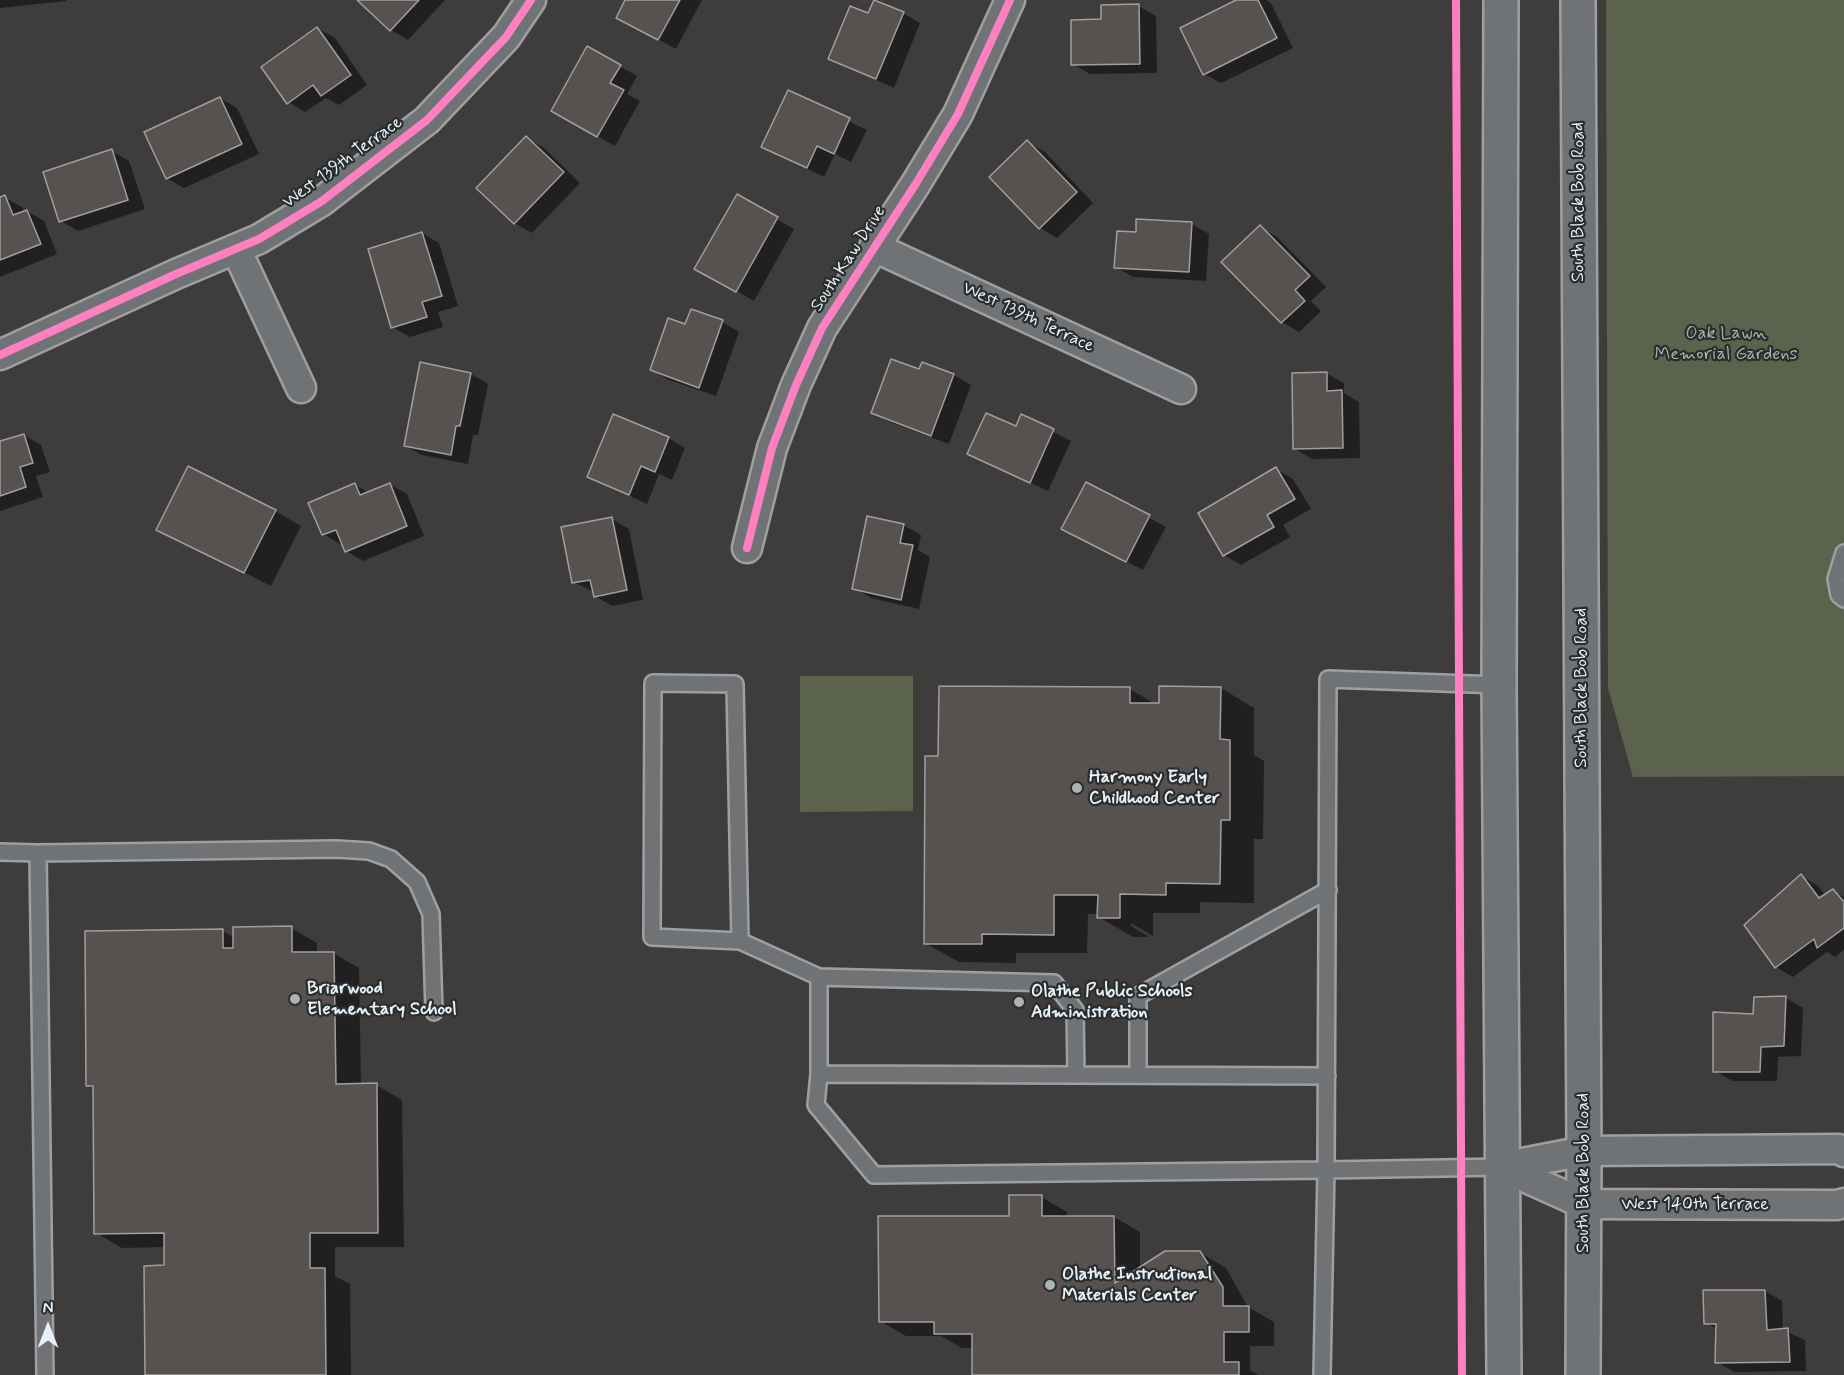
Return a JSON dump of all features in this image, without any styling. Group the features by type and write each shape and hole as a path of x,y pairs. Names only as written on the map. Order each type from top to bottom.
{"main road":[{"path":"1501,0 1499,685 1503,1375"},
{"name":"South Black Bob Road","path":"1578,0 1584,1151 1583,1375"}],"street":[{"name":"West 139th Terrace","path":"0,355 259,239 322,201 428,120 506,37 531,0"},
{"name":"South Kaw Drive","path":"747,548 772,448 796,385 822,328 915,185 957,114 1010,0"},
{"name":"West 139th Terrace","path":"874,247 1181,389"},
{"path":"236,249 301,388"},
{"path":"1502,1167 1584,1151 1839,1149 1844,1152"},
{"name":"West 140th Terrace","path":"1502,1167 1584,1203 1802,1205 1844,1203"}],"lane":[{"path":"1844,553 1836,579 1839,595 1844,599"},
{"path":"1322,1375 1327,1076 1328,679 1499,685"},
{"path":"740,941 735,684 653,683 652,937 740,941 819,977 1054,983 1075,1010 1076,1075"},
{"path":"0,852 336,849 369,851 391,859 417,882 431,914 434,1012"},
{"path":"38,853 45,1375"},
{"path":"1138,1075 1138,996 1328,890"},
{"path":"819,977 819,1074 816,1106 874,1174 1502,1167"},
{"path":"819,1074 1327,1076"}],"green space":[{"name":"Oak Lawn Memorial Gardens","path":"1606,0 1844,0 1844,776 1633,777 1608,688"},
{"path":"800,676 913,676 913,811 800,812"}],"building":[{"path":"357,0 419,0 390,31"},
{"path":"625,0 680,0 658,40 616,18"},
{"path":"874,0 904,12 876,79 828,59 850,6 868,13"},
{"path":"1236,0 1258,0 1277,38 1203,75 1180,28"},
{"path":"1139,4 1140,64 1071,65 1071,20 1101,19 1101,5"},
{"path":"317,27 351,75 321,96 313,85 287,104 261,67"},
{"path":"587,46 621,65 610,83 624,90 597,137 551,111"},
{"path":"788,90 850,118 834,154 817,146 807,168 761,147"},
{"path":"220,97 242,144 166,179 144,132"},
{"path":"526,136 564,172 514,224 476,188"},
{"path":"1027,140 1077,192 1039,229 989,177"},
{"path":"112,149 128,200 59,222 43,172"},
{"path":"737,194 778,217 736,292 694,269"},
{"path":"5,195 13,215 27,210 41,244 0,260 0,197"},
{"path":"1136,219 1192,222 1189,272 1114,268 1117,231 1136,232"},
{"path":"1260,225 1310,276 1295,290 1305,301 1281,323 1221,262"},
{"path":"422,232 442,296 422,302 427,317 391,328 368,249"},
{"path":"691,309 723,320 699,388 650,370 668,318 685,324"},
{"path":"891,359 919,369 922,362 954,374 931,436 871,413"},
{"path":"420,362 471,373 460,426 456,426 451,455 404,446"},
{"path":"1327,372 1327,391 1342,390 1343,448 1293,449 1292,373"},
{"path":"986,413 1016,426 1021,414 1054,429 1030,483 967,454"},
{"path":"613,414 669,437 655,472 641,466 629,495 587,477"},
{"path":"24,434 33,463 20,467 26,487 0,496 0,441"},
{"path":"188,466 276,510 244,573 156,530"},
{"path":"1276,467 1295,499 1267,515 1274,527 1223,556 1198,513"},
{"path":"1086,482 1150,515 1126,562 1061,529"},
{"path":"355,483 360,495 390,483 407,526 345,552 336,530 322,535 308,503"},
{"path":"867,516 904,524 900,543 913,545 901,600 852,589"},
{"path":"612,517 627,590 594,597 590,580 572,583 561,527"},
{"name":"Harmony Early Childhood Center","path":"939,686 1130,687 1130,703 1159,703 1159,686 1221,687 1220,739 1230,740 1230,820 1221,820 1220,884 1166,883 1166,895 1120,894 1120,918 1097,918 1098,895 1054,895 1054,935 982,934 982,944 924,944 925,756 938,756"},
{"path":"1801,874 1819,898 1833,889 1844,902 1844,928 1817,948 1814,939 1775,968 1744,925"},
{"name":"Briarwood Elementary School","path":"292,926 292,952 334,952 336,1084 377,1083 378,1233 310,1233 310,1268 325,1268 326,1375 145,1375 144,1266 164,1265 164,1233 94,1234 93,1086 86,1086 85,931 223,929 223,948 233,948 233,927"},
{"path":"1786,996 1784,1046 1761,1047 1760,1072 1713,1072 1713,1012 1753,1014 1754,997"},
{"name":"Olathe Instructional Materials Center","path":"1009,1195 1042,1195 1042,1216 1114,1216 1115,1283 1165,1251 1200,1251 1223,1287 1223,1306 1249,1306 1249,1332 1224,1332 1224,1362 1239,1362 1239,1375 972,1375 972,1334 934,1334 934,1322 879,1322 878,1216 1009,1216"},
{"path":"1703,1290 1765,1290 1767,1330 1788,1328 1790,1362 1715,1363 1716,1324 1704,1324"}],"cycle path":[{"path":"0,355 176,274 259,239 322,201 427,120 506,37 531,0"},
{"path":"747,548 772,448 796,385 822,328 958,114 1010,0"},
{"path":"1456,0 1462,1375"}],"place":[{"name":"Harmony Early Childhood Center","path":"1077,788"},
{"name":"Briarwood Elementary School","path":"295,999"},
{"name":"Olathe Public Schools Administration","path":"1019,1002"},
{"name":"Olathe Instructional Materials Center","path":"1050,1285"}]}
